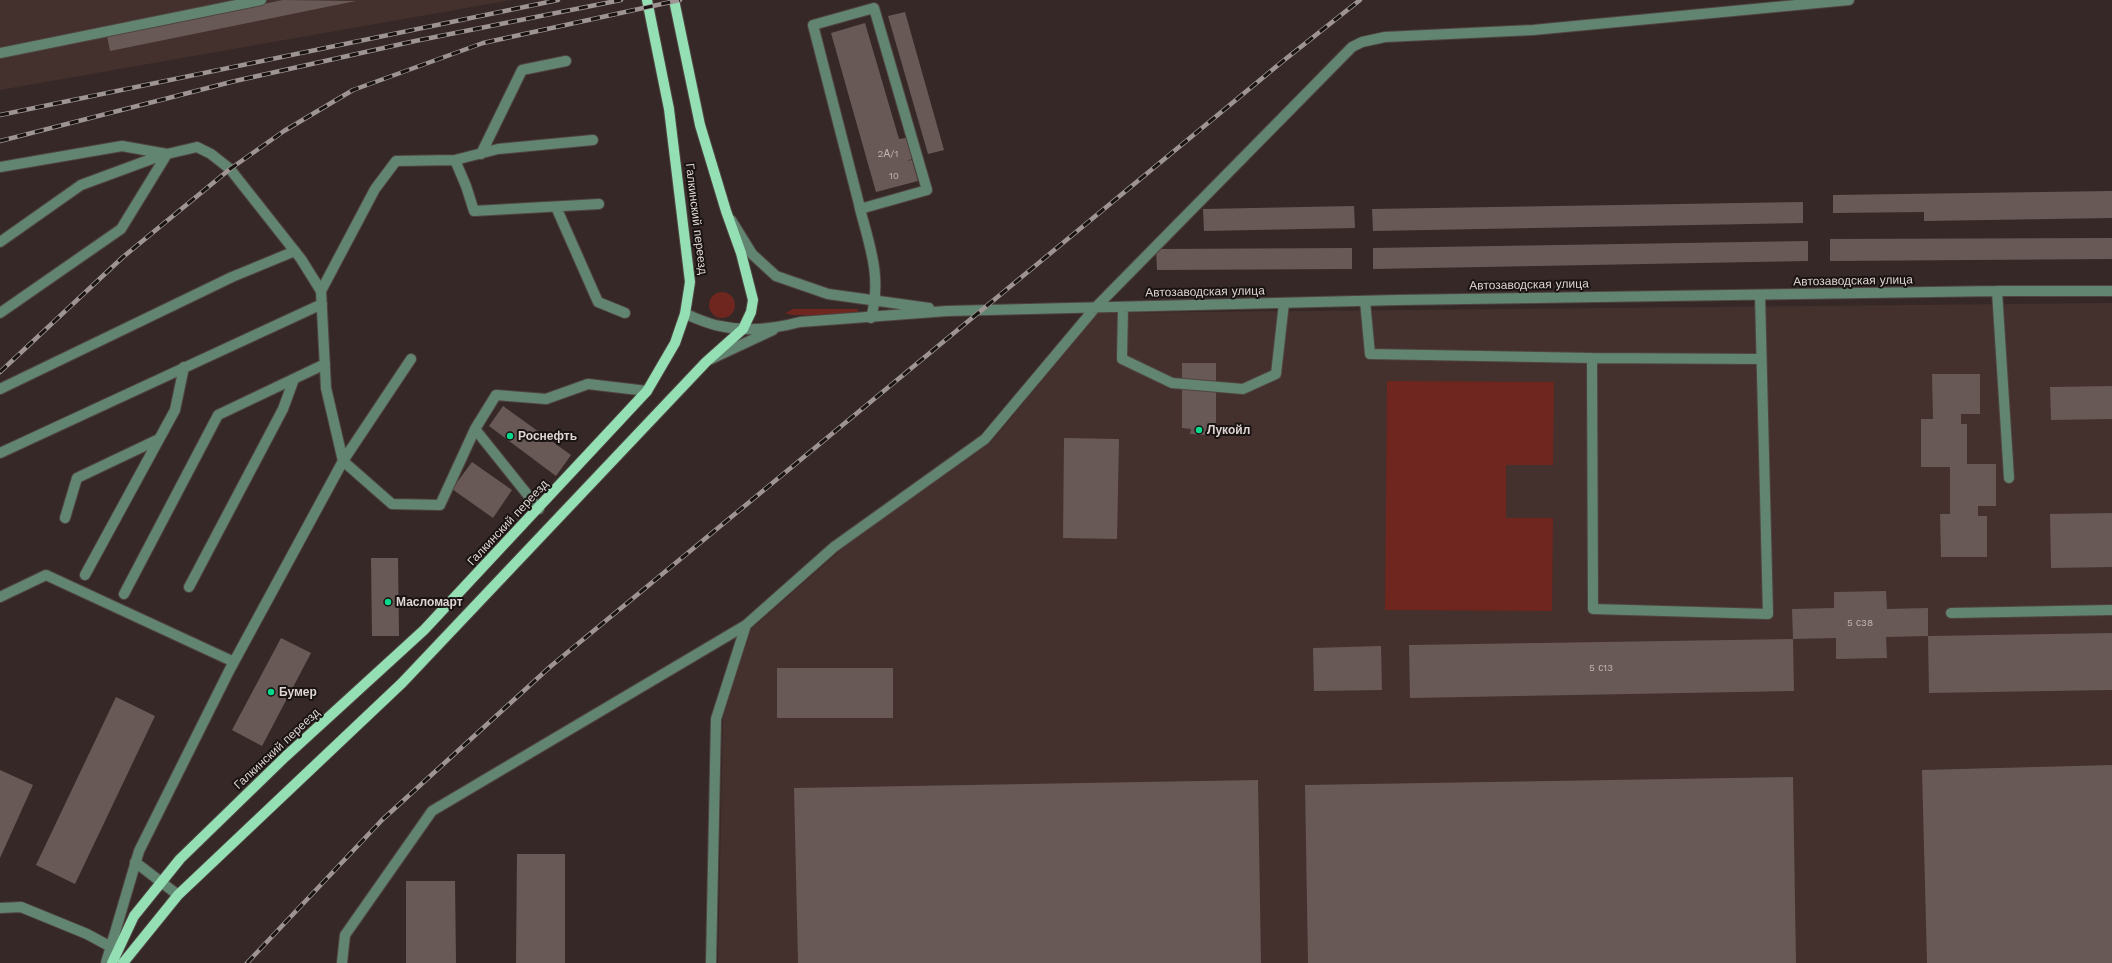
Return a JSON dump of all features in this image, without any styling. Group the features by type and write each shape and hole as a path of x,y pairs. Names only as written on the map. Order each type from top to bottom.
{"main road":[{"name":"Галкинский переезд","path":"112,963 134,916 180,860 285,757 424,630 647,391 675,343 685,314 690,282 669,109 647,0"},
{"path":"123,963 178,895 402,683 706,362 743,329 751,312 753,300 741,253 726,211 700,125 674,0"}],"street":[{"path":"0,53 261,0"},
{"path":"342,963 345,935 432,811 746,625 834,547 985,439 1095,308 1345,54 1362,42 1385,37 1532,30 1849,0"},
{"path":"860,209 927,190 874,8 813,25 876,273 876,301 871,318"},
{"path":"481,154 522,70 566,61"},
{"path":"321,290 375,188 396,161 455,160 498,149 593,140"},
{"path":"0,167 122,146 167,154"},
{"path":"0,242 81,185 167,154 197,147 211,154 230,169 295,251 321,290 326,388 343,461 392,504 440,505 475,429 496,395 546,399 588,384 647,391"},
{"path":"0,313 122,229 167,154"},
{"path":"455,160 466,186 474,211 599,204"},
{"path":"556,206 598,302 625,313"},
{"path":"726,211 752,254 776,276 828,294 947,311"},
{"path":"0,389 232,277 295,251"},
{"path":"1997,291 2009,478"},
{"name":"Автозаводская улица","path":"947,311 1365,301 1997,291 2112,292"},
{"path":"1592,358 1593,609 1768,614 1760,295"},
{"path":"1365,301 1370,354 1761,359"},
{"path":"1123,307 1122,359 1172,383 1243,389 1276,374 1284,303"},
{"path":"0,453 322,304"},
{"path":"706,362 776,328 800,322 871,318 947,311"},
{"path":"685,314 720,326 743,329 776,328"},
{"path":"106,963 139,851 234,662 343,461 411,359"},
{"path":"124,594 218,415 325,364"},
{"path":"85,574 175,410 184,367"},
{"path":"189,587 283,409 294,379"},
{"path":"475,429 538,509"},
{"path":"65,518 77,478 159,439"},
{"path":"0,597 46,575 234,662"},
{"path":"1951,613 2112,610"},
{"path":"711,963 716,719 746,625"},
{"path":"136,862 160,883 178,895"},
{"path":"0,908 21,907 87,934 111,947"}],"shaded area":[{"path":"0,0 512,0 0,90"},
{"path":"722,292 731,296 735,305 731,314 722,318 713,314 709,305 713,296"},
{"path":"2112,303 2112,963 718,963 723,717 751,629 844,547 990,443 1098,313"},
{"path":"793,309 858,309 857,315 792,315 785,313"},
{"path":"1387,381 1554,382 1553,465 1506,465 1506,518 1553,518 1552,611 1385,610"}],"building":[{"path":"283,0 356,1 110,51 107,36"},
{"path":"905,12 944,150 928,154 888,16"},
{"path":"865,23 899,139 906,138 912,159 907,161 912,160 918,181 876,192 831,33"},
{"path":"2112,191 2112,218 1924,221 1924,212 1833,213 1833,195"},
{"path":"1803,202 1803,223 1373,231 1372,209"},
{"path":"1354,206 1355,228 1204,231 1203,209"},
{"path":"2112,238 2112,259 1830,261 1830,239"},
{"path":"1808,241 1808,261 1373,269 1373,248"},
{"path":"1352,248 1352,269 1157,270 1156,249"},
{"path":"1182,363 1216,363 1216,429 1207,429 1207,435 1190,434 1191,429 1182,428"},
{"path":"1932,374 1980,374 1980,414 1961,414 1961,424 1967,424 1967,464 1996,464 1996,506 1978,506 1978,516 1987,516 1987,557 1941,557 1940,514 1950,514 1950,467 1921,467 1921,419 1933,419"},
{"path":"2112,386 2112,419 2051,420 2050,387"},
{"path":"503,406 571,455 556,476 489,426"},
{"path":"1064,438 1119,439 1117,539 1063,538"},
{"path":"472,462 512,490 493,518 452,489"},
{"path":"2112,513 2112,567 2051,568 2050,514"},
{"path":"371,558 398,558 399,636 372,636"},
{"path":"1886,591 1887,609 1928,608 1928,636 1886,637 1887,658 1836,659 1836,638 1793,639 1792,609 1834,608 1834,592"},
{"path":"2112,633 2112,690 1929,693 1928,636"},
{"name":"Бумер","path":"281,638 311,653 262,746 232,730"},
{"path":"1793,639 1794,691 1410,698 1409,645"},
{"path":"1381,646 1382,690 1314,691 1313,648"},
{"path":"777,668 893,668 893,718 777,718"},
{"path":"116,697 155,716 75,884 36,865"},
{"path":"2112,765 2112,963 1927,963 1922,770"},
{"path":"0,770 33,785 0,858"},
{"path":"1793,777 1796,963 1308,963 1305,785"},
{"path":"1258,780 1261,963 798,963 794,788"},
{"path":"517,854 565,854 565,963 516,963"},
{"path":"406,881 455,881 456,963 406,963"}],"railway":[{"path":"0,115 558,0"},
{"path":"0,141 235,81 415,41 621,0"},
{"path":"0,372 123,257 230,169 284,131 353,90 483,43 680,0"},
{"path":"247,963 382,820 551,666 1283,61 1360,0"}],"place":[{"name":"Лукойл","path":"1199,430"},
{"name":"Роснефть","path":"510,436"},
{"name":"Масломарт","path":"388,602"},
{"name":"Бумер","path":"271,692"}]}
